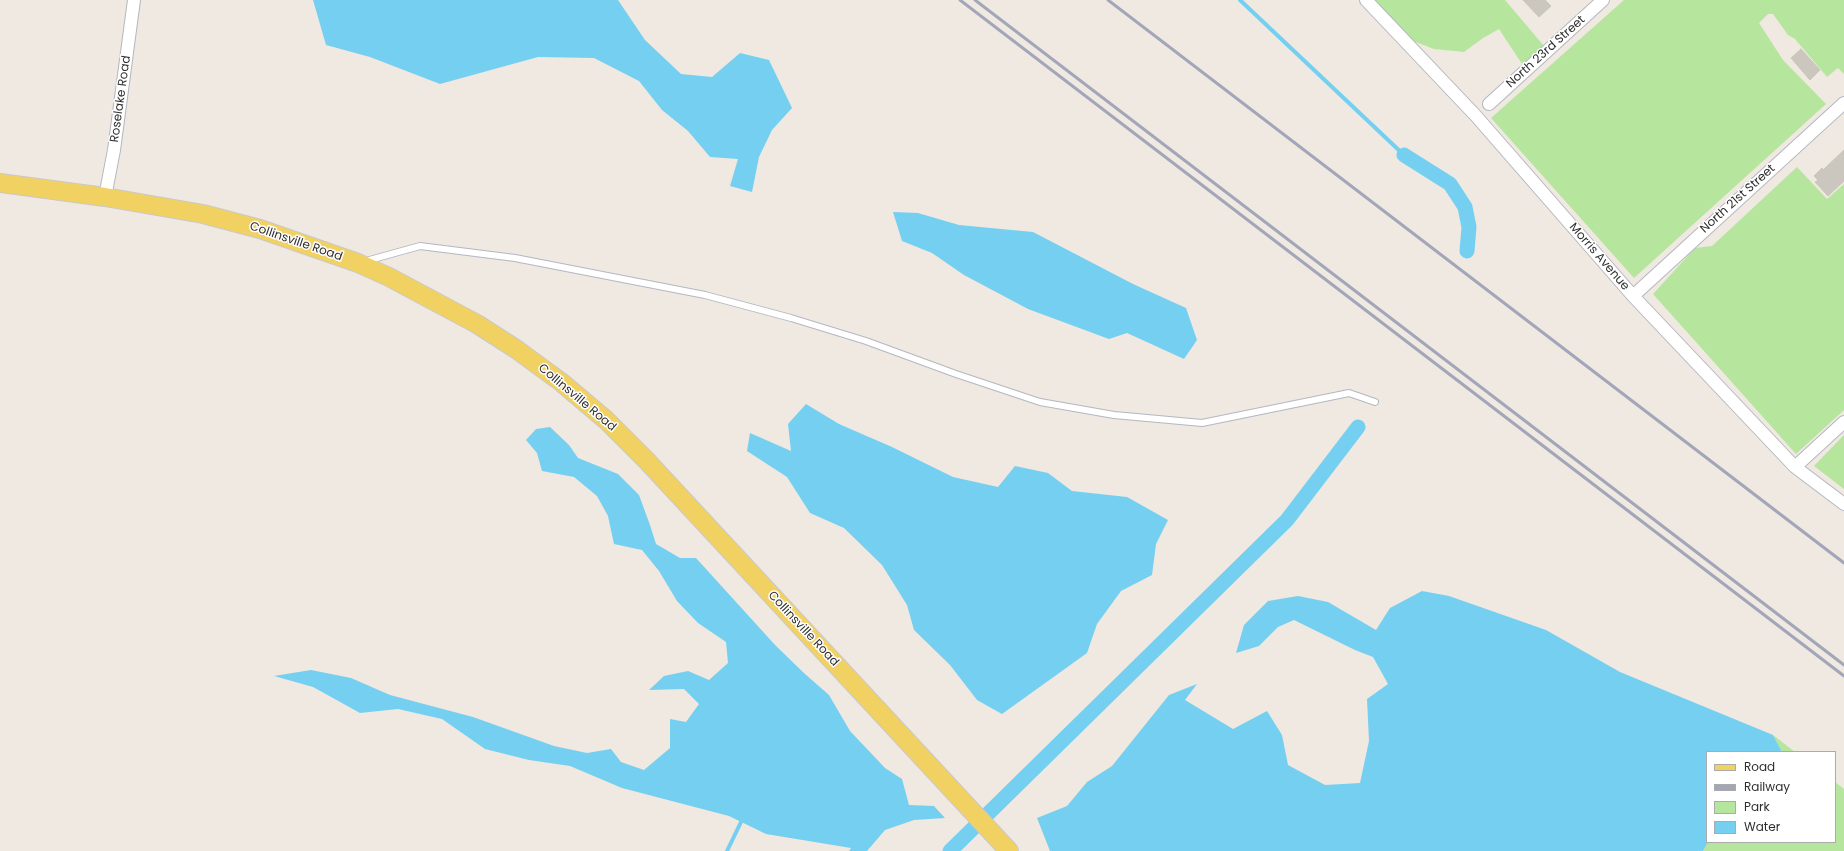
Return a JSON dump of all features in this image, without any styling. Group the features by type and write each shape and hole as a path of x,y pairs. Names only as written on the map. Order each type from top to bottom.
{"main road":[{"name":"Collinsville Road","path":"0,183 105,198 210,216 260,229 358,263 426,296 497,337 561,382 606,420 647,461 1009,851"}],"street":[{"name":"Roselake Road","path":"105,198 114,150 134,0"},
{"name":"Morris Avenue","path":"1366,0 1476,116 1633,296 1795,467 1844,504"},
{"name":"North 23rd Street","path":"1490,104 1604,0"},
{"name":"North 21st Street","path":"1633,296 1844,103"},
{"path":"1795,467 1844,422"}],"lane":[{"path":"358,263 420,246 515,258 612,276 705,296 791,318 866,341 956,374 1040,402 1114,415 1202,423 1349,394 1375,402"}],"green space":[{"path":"1368,0 1505,0 1544,46 1522,64 1499,29 1483,38 1464,52 1434,49 1405,38"},
{"path":"1624,0 1844,0 1844,74 1838,68 1827,77 1795,39 1788,35 1773,14 1768,14 1759,23 1783,60 1826,104 1634,278 1491,118"},
{"path":"1797,167 1827,199 1844,184 1844,410 1796,454 1653,294 1695,248 1712,246"},
{"path":"1844,435 1844,489 1814,466"},
{"path":"1773,735 1794,751 1781,751"},
{"path":"1836,783 1844,789 1844,851 1703,851 1707,843 1836,843"}],"water":[{"path":"313,0 618,0 645,40 681,74 712,77 740,53 769,60 792,108 772,130 759,157 752,192 730,186 738,159 710,157 688,131 662,110 639,81 594,58 538,57 440,84 370,57 326,45"},
{"path":"893,212 918,213 959,225 1033,232 1133,284 1186,308 1197,340 1184,359 1127,333 1109,339 1028,309 964,275 932,253 902,241"},
{"path":"806,404 839,424 892,447 953,477 998,487 1015,466 1048,473 1072,491 1127,497 1168,520 1156,544 1152,575 1121,591 1097,624 1087,653 1002,714 977,700 950,665 914,630 907,605 882,565 844,528 810,513 787,477 747,451 750,433 791,451 788,424"},
{"path":"550,427 569,445 578,458 618,474 639,495 656,544 680,558 696,558 776,646 829,695 850,731 885,768 902,779 909,805 934,806 945,818 914,820 885,830 867,851 849,851 851,848 766,834 729,816 622,788 570,766 529,760 485,749 442,719 398,709 360,713 313,687 274,676 311,670 351,678 390,695 473,717 554,746 587,753 611,749 621,762 644,770 670,748 670,719 686,722 699,704 684,689 649,690 664,676 688,671 709,680 728,663 726,642 698,623 677,601 659,571 642,550 614,544 608,516 597,496 574,477 542,471 537,453 526,440 536,429"},
{"path":"1422,591 1449,596 1546,630 1620,672 1773,735 1781,751 1706,751 1706,843 1707,843 1703,851 1050,851 1037,818 1067,806 1087,782 1112,766 1169,695 1197,684 1185,700 1233,729 1267,711 1282,735 1288,765 1325,785 1360,783 1369,741 1367,699 1388,684 1373,657 1355,650 1294,620 1278,627 1259,646 1236,653 1244,625 1268,601 1298,596 1328,602 1376,630 1390,608"}],"building":[{"path":"1523,0 1545,0 1551,6 1539,17"},
{"path":"1801,49 1820,70 1810,80 1791,58"},
{"path":"1844,150 1844,181 1828,196 1815,182 1818,180 1814,176 1822,168 1823,170"}],"waterway":[{"path":"1240,0 1404,155"},
{"path":"1404,155 1450,184 1465,207 1469,227 1467,251"},
{"path":"950,851 1287,520 1358,427"},
{"path":"727,851 741,822"}],"railway":[{"path":"960,0 1844,676"},
{"path":"975,0 1844,665"},
{"path":"1108,0 1844,563"}]}
